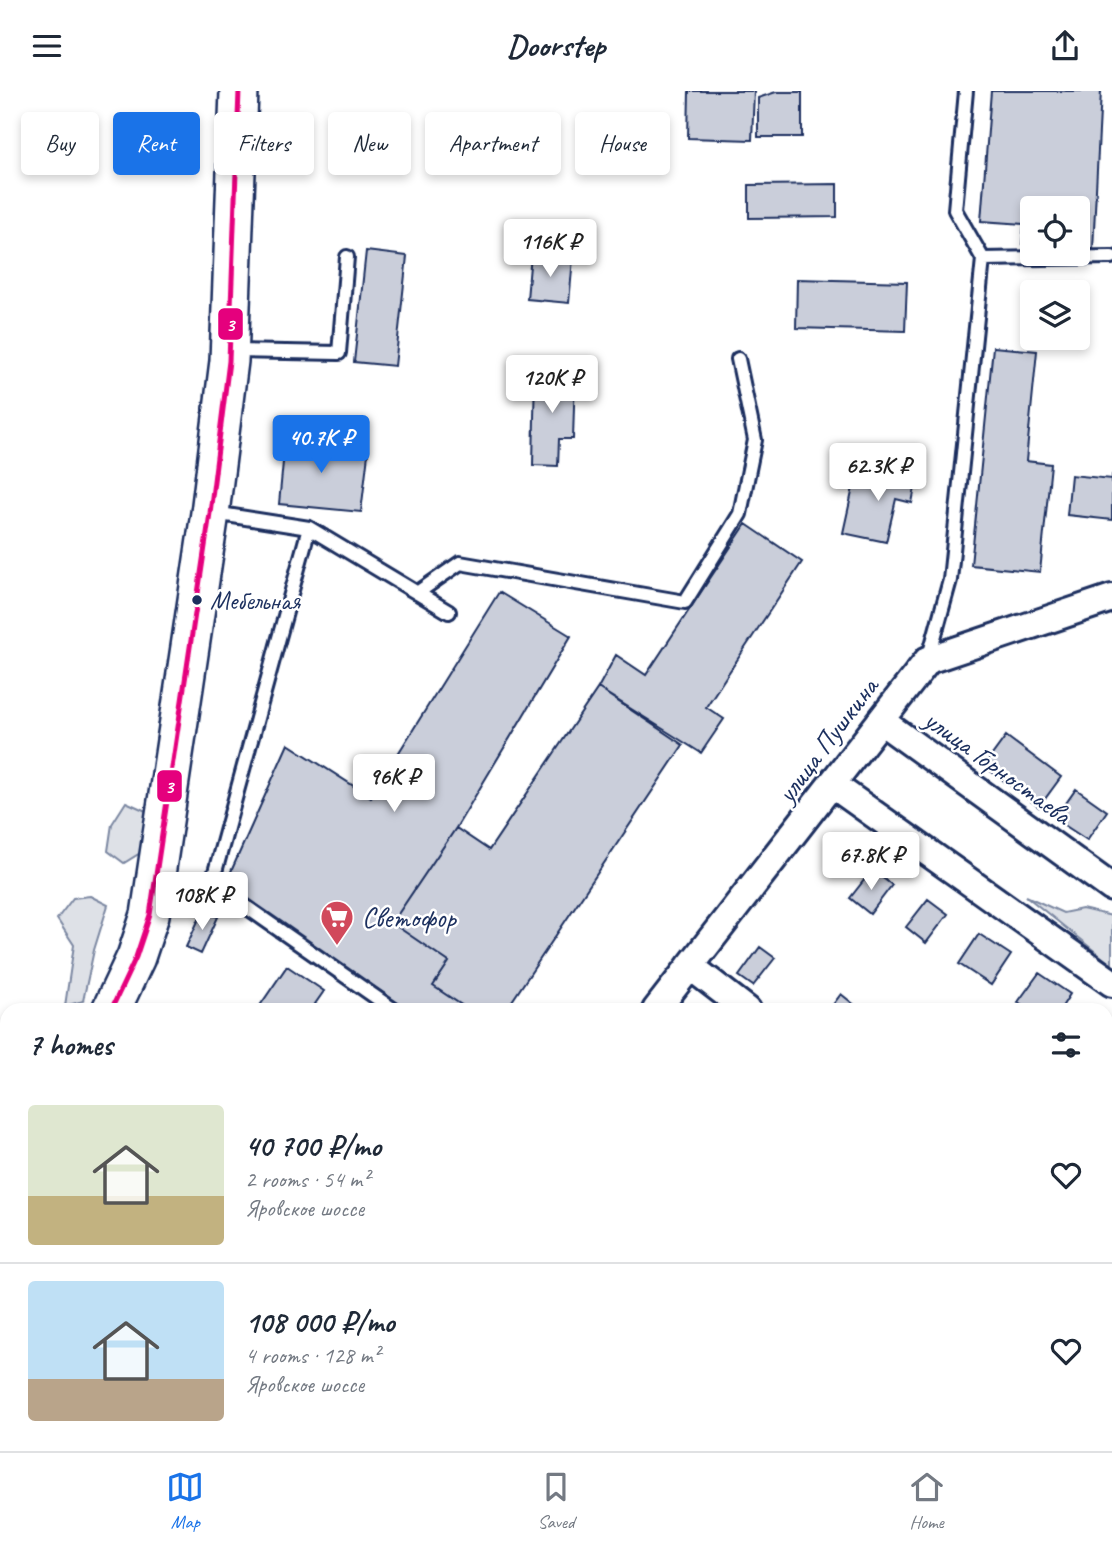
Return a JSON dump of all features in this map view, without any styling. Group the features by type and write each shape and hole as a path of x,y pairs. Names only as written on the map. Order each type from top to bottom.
{"main road":[{"path":"114,1003 136,957 150,915 210,513 229,351 239,91"}],"street":[{"path":"928,660 1112,598"},
{"name":"улица Пушкина","path":"661,1003 928,660"},
{"name":"улица Горностаева","path":"881,721 1112,888"},
{"path":"833,785 1112,983"},
{"path":"690,966 738,1003"}],"lane":[{"path":"928,660 950,580 984,259 955,210 967,91"},
{"path":"229,351 339,352 348,257"},
{"path":"984,259 1112,257"},
{"path":"416,593 460,563 685,602 740,514 755,440 738,359"},
{"path":"210,513 309,528 449,612"},
{"path":"309,528 212,883 384,1003"}],"shaded area":[{"path":"126,802 146,811 147,826 140,853 124,863 108,851 112,824"},
{"path":"90,896 108,905 94,950 83,1001 65,1003 74,945 57,919 73,898"},
{"path":"1026,896 1063,913 1082,909 1112,916 1112,965"}],"building":[{"path":"689,91 754,91 752,140 688,138"},
{"path":"991,91 1101,91 1093,249 1090,249 1090,196 1020,196 1020,224 981,221"},
{"path":"776,92 802,92 802,137 758,137 758,98"},
{"path":"837,184 837,217 749,218 749,185"},
{"path":"366,251 407,256 395,366 354,362"},
{"path":"531,254 573,258 569,303 527,299"},
{"path":"797,279 907,282 905,331 796,328"},
{"path":"993,347 1037,351 1026,461 1051,464 1040,572 971,565"},
{"path":"535,372 575,373 573,439 559,439 558,466 533,465"},
{"path":"286,431 318,434 317,449 368,454 361,512 279,504"},
{"path":"894,467 918,472 912,503 896,499 886,542 843,533 856,474 882,480"},
{"path":"1071,475 1112,479 1112,520 1067,515"},
{"path":"746,524 802,562 706,707 724,719 701,753 598,688 616,655 646,675"},
{"path":"499,592 571,636 456,828 392,923 449,962 433,986 458,1003 398,1003 225,885 288,744 371,797"},
{"path":"598,688 683,745 511,1003 458,1003 433,986 449,962 392,923 456,828 489,850"},
{"path":"1006,736 1061,777 1039,807 984,766"},
{"path":"1076,789 1107,811 1087,840 1055,819"},
{"path":"872,870 892,885 870,914 850,898"},
{"path":"928,899 948,914 926,943 906,927"},
{"path":"203,910 218,917 201,954 186,947"},
{"path":"979,934 1011,955 991,985 959,964"},
{"path":"760,947 775,958 753,986 739,976"},
{"path":"287,966 324,991 316,1003 262,1003"},
{"path":"1039,973 1070,994 1064,1003 1018,1002"},
{"path":"841,994 852,1003 834,1003"}],"transit line":[{"name":"3","path":"114,1003 136,957 150,915 210,513 229,361 239,91"}],"place":[{"name":"Мебельная","path":"197,600"},
{"name":"Светофор","path":"337,947"}]}
